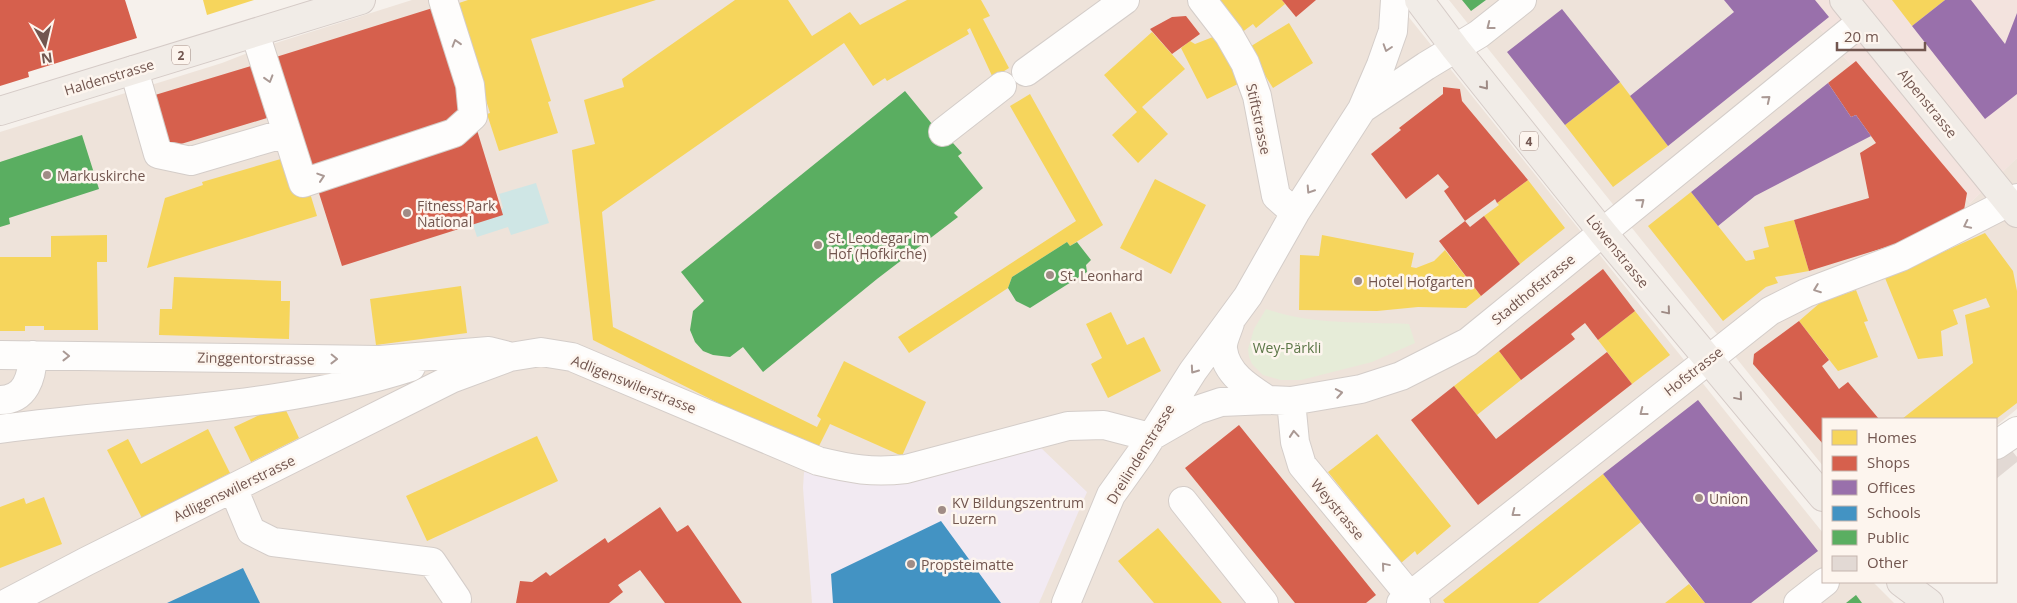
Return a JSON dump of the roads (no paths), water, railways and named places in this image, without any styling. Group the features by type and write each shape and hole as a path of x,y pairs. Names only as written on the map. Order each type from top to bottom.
{"main road":[{"name":"Haldenstrasse","path":"0,111 361,0"},
{"name":"Löwenstrasse","path":"1419,0 1603,233 1822,496"},
{"name":"Alpenstrasse","path":"1844,0 1974,160 2015,198"},
{"path":"1902,583 1929,603"}],"street":[{"path":"255,32 302,183 454,133 473,116 470,85 443,0"},
{"path":"1026,72 1126,0"},
{"name":"Stiftstrasse","path":"1202,0 1229,35 1245,63 1257,96 1276,196 1295,213"},
{"name":"Dreilindenstrasse","path":"1066,603 1111,495 1193,371 1248,296 1295,213 1362,109 1381,65 1392,31 1395,0"},
{"name":"Dreilindenstrasse","path":"1362,109 1479,34 1522,0"},
{"name":"Stadthofstrasse","path":"1150,437 1197,410 1221,402 1279,400 1361,389 1401,376 1468,342 1861,22"},
{"path":"134,70 158,154 191,161 286,133"},
{"path":"943,132 1002,86"},
{"name":"Hofstrasse","path":"1409,601 1770,311 1806,293 1901,257 2015,198"},
{"name":"Dreilindenstrasse","path":"1232,316 1222,348 1230,369 1246,386 1279,400"},
{"name":"Zinggentorstrasse","path":"0,355 380,360 489,351 510,357"},
{"name":"Adligenswilerstrasse","path":"7,603 451,379 510,357 541,352 572,357 818,461 850,469 880,472 906,469 1068,426 1104,425 1150,437"},
{"path":"0,429 184,410 293,396 373,380 456,353"},
{"path":"0,400 8,400 23,392 29,382 33,355"},
{"name":"Weystrasse","path":"1279,400 1302,465 1409,601"},
{"path":"1997,443 2017,431"},
{"path":"233,488 251,530 273,542 432,562 457,599"},
{"path":"1183,501 1264,603"},
{"path":"1798,603 1824,583"}],"water":[{"path":"536,183 549,223 511,235 508,227 477,237 471,218 503,208 499,194"}],"place":[{"name":"Markuskirche","path":"47,175"},
{"name":"Fitness Park National","path":"407,213"},
{"name":"St. Leodegar im Hof (Hofkirche)","path":"818,245"},
{"name":"St. Leonhard","path":"1050,275"},
{"name":"Hotel Hofgarten","path":"1358,281"},
{"name":"Union","path":"1699,498"},
{"name":"KV Bildungszentrum Luzern","path":"942,510"},
{"name":"Propsteimatte","path":"911,564"}],"park label":[{"name":"Wey-Pärkli","path":"1287,347"}]}
